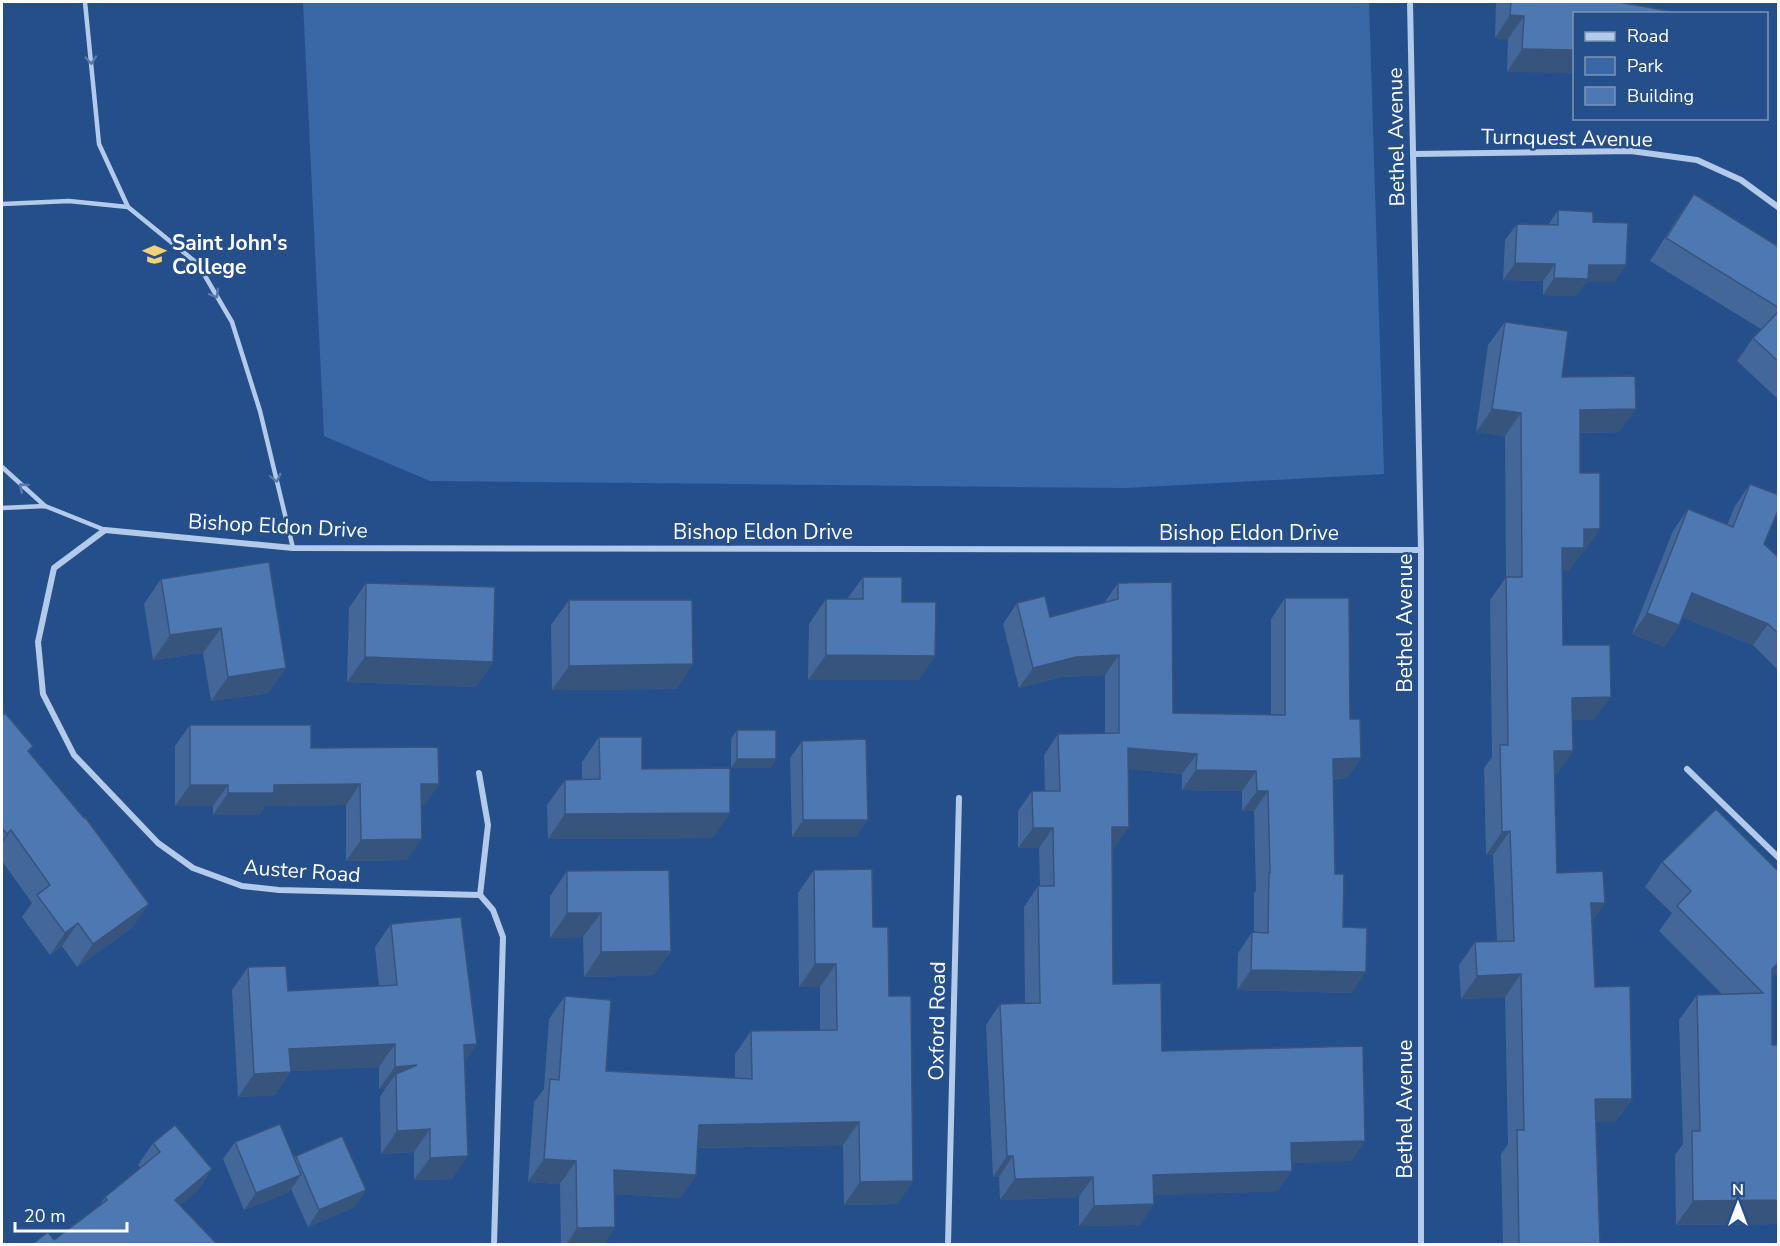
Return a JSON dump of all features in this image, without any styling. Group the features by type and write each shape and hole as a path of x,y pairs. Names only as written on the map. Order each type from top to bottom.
{"street":[{"name":"Bethel Avenue","path":"1410,2 1421,550 1421,1245"},
{"name":"Turnquest Avenue","path":"1413,154 1631,151 1697,160 1741,180 1779,207"},
{"name":"Bishop Eldon Drive","path":"105,530 293,548 1421,550"},
{"name":"Auster Road","path":"105,530 54,568 38,642 43,694 74,754 158,843 193,868 242,886 279,890 480,895"},
{"path":"1687,769 1779,857"},
{"path":"479,773 488,825 480,895 493,910 503,937 494,1245"},
{"name":"Oxford Road","path":"948,1245 959,798"}],"lane":[{"path":"86,2 99,144 128,207 198,264 232,322 260,411 293,548"},
{"path":"2,204 69,201 128,207"},
{"path":"2,467 45,506 105,530"},
{"path":"2,508 45,506"}],"green space":[{"path":"303,2 1369,2 1384,474 1126,488 430,481 324,436"}],"building":[{"path":"1511,2 1619,2 1674,12 1573,12 1573,50 1522,49 1524,16 1510,15"},
{"path":"1694,194 1779,247 1779,308 1666,238"},
{"path":"1558,210 1593,212 1593,222 1628,223 1626,265 1589,265 1588,279 1554,278 1555,264 1515,263 1517,224 1558,225"},
{"path":"1779,311 1779,362 1753,338"},
{"path":"1505,322 1568,331 1562,377 1635,376 1636,409 1580,410 1580,473 1600,473 1600,529 1584,529 1584,548 1562,548 1563,645 1610,645 1611,697 1572,698 1573,751 1554,751 1557,873 1603,871 1605,903 1591,903 1595,987 1630,986 1632,1099 1595,1099 1600,1245 1519,1245 1517,1130 1524,1130 1521,974 1477,976 1475,942 1514,941 1510,831 1502,832 1500,745 1508,745 1506,577 1522,577 1521,413 1492,409"},
{"path":"1750,484 1779,495 1779,508 1764,544 1779,558 1779,634 1768,624 1692,593 1679,625 1647,613 1688,509 1733,527"},
{"path":"269,562 286,668 228,677 221,628 170,635 161,579"},
{"path":"863,577 902,577 902,602 936,602 935,656 826,655 826,599 863,599"},
{"path":"1172,582 1173,713 1285,715 1285,598 1349,598 1350,719 1360,719 1361,758 1333,759 1335,874 1344,874 1343,927 1367,928 1366,972 1251,970 1252,932 1268,933 1270,873 1268,791 1257,791 1256,771 1196,770 1197,754 1128,748 1129,827 1112,827 1113,984 1161,983 1162,1051 1363,1046 1365,1141 1291,1143 1292,1171 1153,1175 1154,1204 1094,1206 1093,1177 1015,1179 1013,1156 1007,1156 1000,1004 1040,1003 1038,886 1054,886 1053,828 1033,828 1032,791 1060,791 1058,734 1119,733 1119,655 1076,657 1033,668 1017,603 1045,596 1050,617 1118,599 1118,583"},
{"path":"366,583 495,587 493,662 365,657"},
{"path":"569,600 692,600 693,664 569,666"},
{"path":"5,713 33,746 28,751 85,817 149,904 93,944 78,923 65,933 37,895 50,885 11,830 7,834 2,828 2,716"},
{"path":"190,725 311,725 311,748 438,747 439,784 421,784 422,839 361,840 360,784 274,785 274,793 228,793 228,785 190,785"},
{"path":"737,730 776,730 776,759 737,759"},
{"path":"599,737 642,737 642,769 730,768 730,813 565,814 565,780 600,779"},
{"path":"866,739 868,820 803,820 802,741"},
{"path":"1716,809 1779,872 1779,962 1772,969 1772,1045 1779,1045 1779,1200 1693,1201 1692,1131 1700,1131 1697,995 1763,993 1677,906 1691,891 1662,862"},
{"path":"872,869 873,927 888,927 889,996 911,996 913,1181 860,1182 859,1122 699,1125 696,1175 614,1170 615,1227 577,1228 576,1161 544,1159 550,1079 559,1080 565,996 611,1000 606,1071 752,1079 751,1031 837,1030 836,964 815,964 814,870"},
{"path":"669,870 671,951 601,952 601,913 567,913 567,871"},
{"path":"461,917 477,1044 464,1045 468,1156 430,1158 430,1129 397,1131 396,1074 417,1065 395,1067 395,1044 289,1049 291,1072 254,1074 248,967 286,966 288,991 397,985 391,924"},
{"path":"280,1124 301,1175 256,1193 235,1142"},
{"path":"175,1125 212,1169 175,1200 218,1245 31,1245 48,1232 54,1240 107,1200 105,1197 160,1152 153,1143"},
{"path":"342,1136 366,1190 319,1210 296,1156"}],"place":[{"name":"Saint John's College","path":"154,255"}]}
